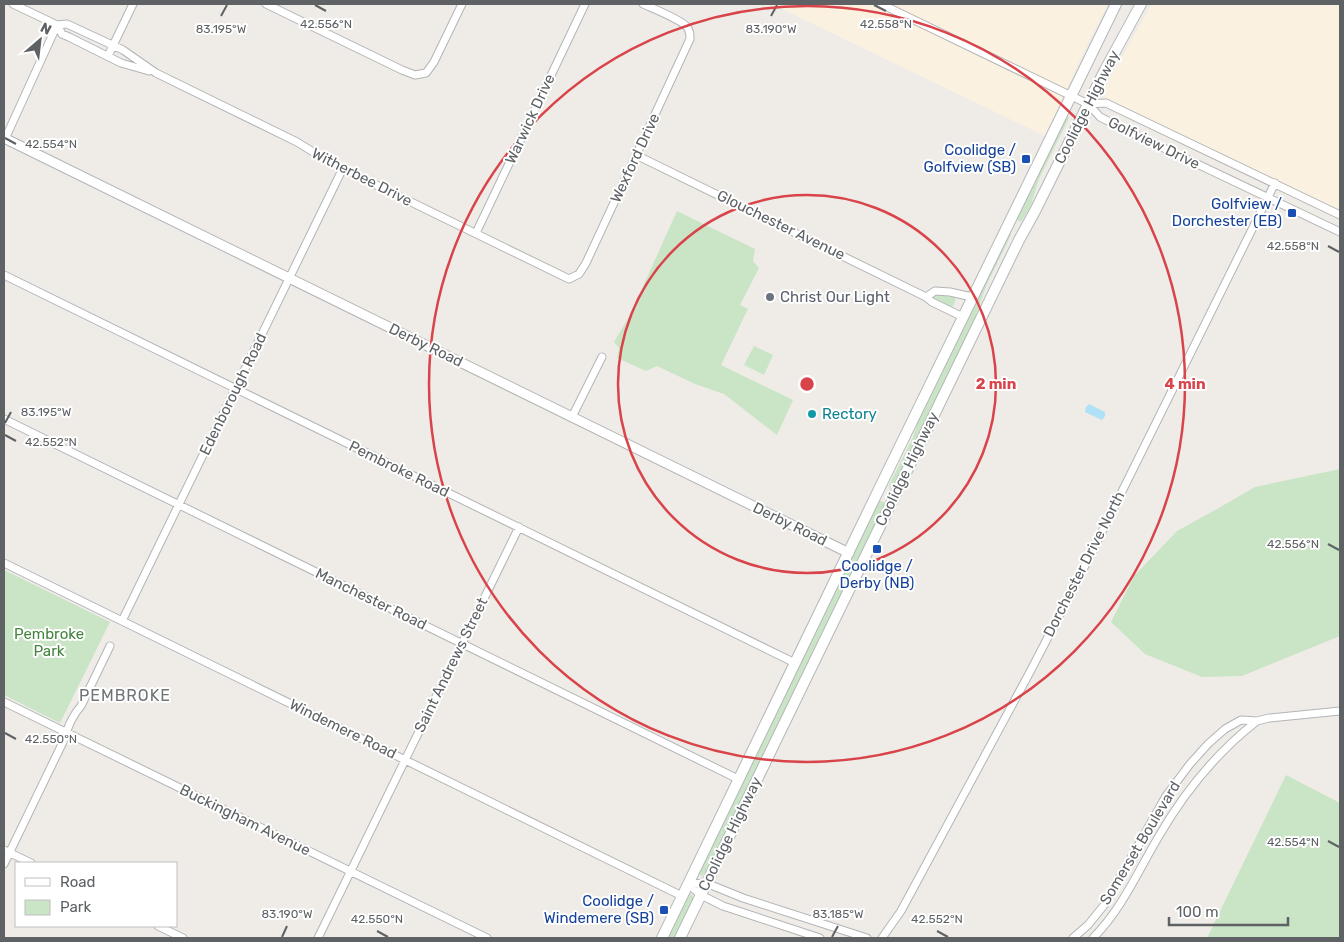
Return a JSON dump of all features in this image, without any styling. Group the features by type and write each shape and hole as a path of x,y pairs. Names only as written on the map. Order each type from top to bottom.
{"main road":[{"name":"Coolidge Highway","path":"662,938 1116,4"},
{"name":"Coolidge Highway","path":"680,938 1019,240 1105,70 1141,4"},
{"path":"1008,225 1016,227 1020,231 1019,240"},
{"path":"881,485 883,492 893,497"}],"street":[{"name":"Witherbee Drive","path":"13,4 57,25 67,24 113,45 156,73 297,142 322,158 569,279"},
{"path":"108,56 133,4"},
{"path":"267,4 415,75 426,73 434,62 462,4"},
{"name":"Warwick Drive","path":"476,233 585,4"},
{"name":"Wexford Drive","path":"569,279 579,274 586,263 690,39 687,27 643,4"},
{"path":"881,4 1088,104"},
{"name":"Witherbee Drive","path":"57,25 62,34 121,63 156,73"},
{"path":"4,140 57,25"},
{"name":"Golfview Drive","path":"1088,104 1106,103 1340,215"},
{"name":"Golfview Drive","path":"1088,104 1100,117 1340,232"},
{"name":"Derby Road","path":"4,140 849,552"},
{"name":"Glouchester Avenue","path":"636,155 963,317"},
{"name":"Edenborough Road","path":"122,620 343,168"},
{"name":"Dorchester Drive North","path":"882,938 901,911 1033,665 1274,183"},
{"name":"Pembroke Road","path":"4,275 795,663"},
{"path":"926,297 935,292 950,292 972,298"},
{"path":"572,417 602,357"},
{"name":"Manchester Road","path":"4,419 738,779"},
{"name":"Saint Andrews Street","path":"318,938 518,528"},
{"name":"Windemere Road","path":"4,563 682,896"},
{"path":"4,864 6,852 63,742 74,713 81,706 110,646"},
{"name":"Buckingham Avenue","path":"4,702 487,938"},
{"name":"Somerset Boulevard","path":"1073,938 1088,926 1105,904 1166,796 1208,744 1232,724 1241,720 1257,721 1269,718 1340,711"},
{"name":"Somerset Boulevard","path":"1093,938 1112,917 1129,891 1158,837 1190,788 1221,752 1257,721"},
{"path":"6,852 29,862"},
{"path":"688,884 706,883 743,898 867,938"},
{"path":"688,884 701,895 736,911 820,938"},
{"path":"160,927 183,938"}],"shaded area":[{"path":"772,4 1108,4 1045,136"},
{"path":"1152,4 1340,4 1340,213 1106,99 1104,89"}],"green space":[{"path":"1066,116 1069,118 1039,179 1031,205 1021,222 1016,219"},
{"path":"677,211 755,249 753,261 759,268 740,305 748,309 721,365 793,400 777,435 724,394 695,384 657,366 646,371 617,358 619,348 614,342 630,315"},
{"path":"1009,233 1011,235 987,284 973,323 890,489 889,485 913,437 921,412"},
{"path":"933,296 954,297 956,299 951,307 934,298"},
{"path":"754,346 773,355 764,375 744,365"},
{"path":"1340,469 1340,636 1242,676 1202,677 1145,654 1111,622 1134,576 1177,531 1255,487"},
{"path":"879,500 885,503 706,873 701,876 699,873"},
{"name":"Pembroke Park","path":"4,570 110,622 60,723 4,695"},
{"path":"1286,775 1340,803 1340,938 1207,938"},
{"path":"688,894 691,894 694,898 675,938 666,938"}],"water":[{"path":"1089,404 1105,412 1102,420 1085,412"}],"place":[{"name":"Coolidge / Golfview (SB)","path":"1026,159"},
{"name":"Golfview / Dorchester (EB)","path":"1292,213"},
{"name":"Christ Our Light","path":"770,297"},
{"name":"Rectory","path":"812,414"},
{"name":"Coolidge / Derby (NB)","path":"877,549"},
{"name":"Coolidge / Windemere (SB)","path":"664,910"}],"district":[{"name":"PEMBROKE","path":"125,695"}]}
